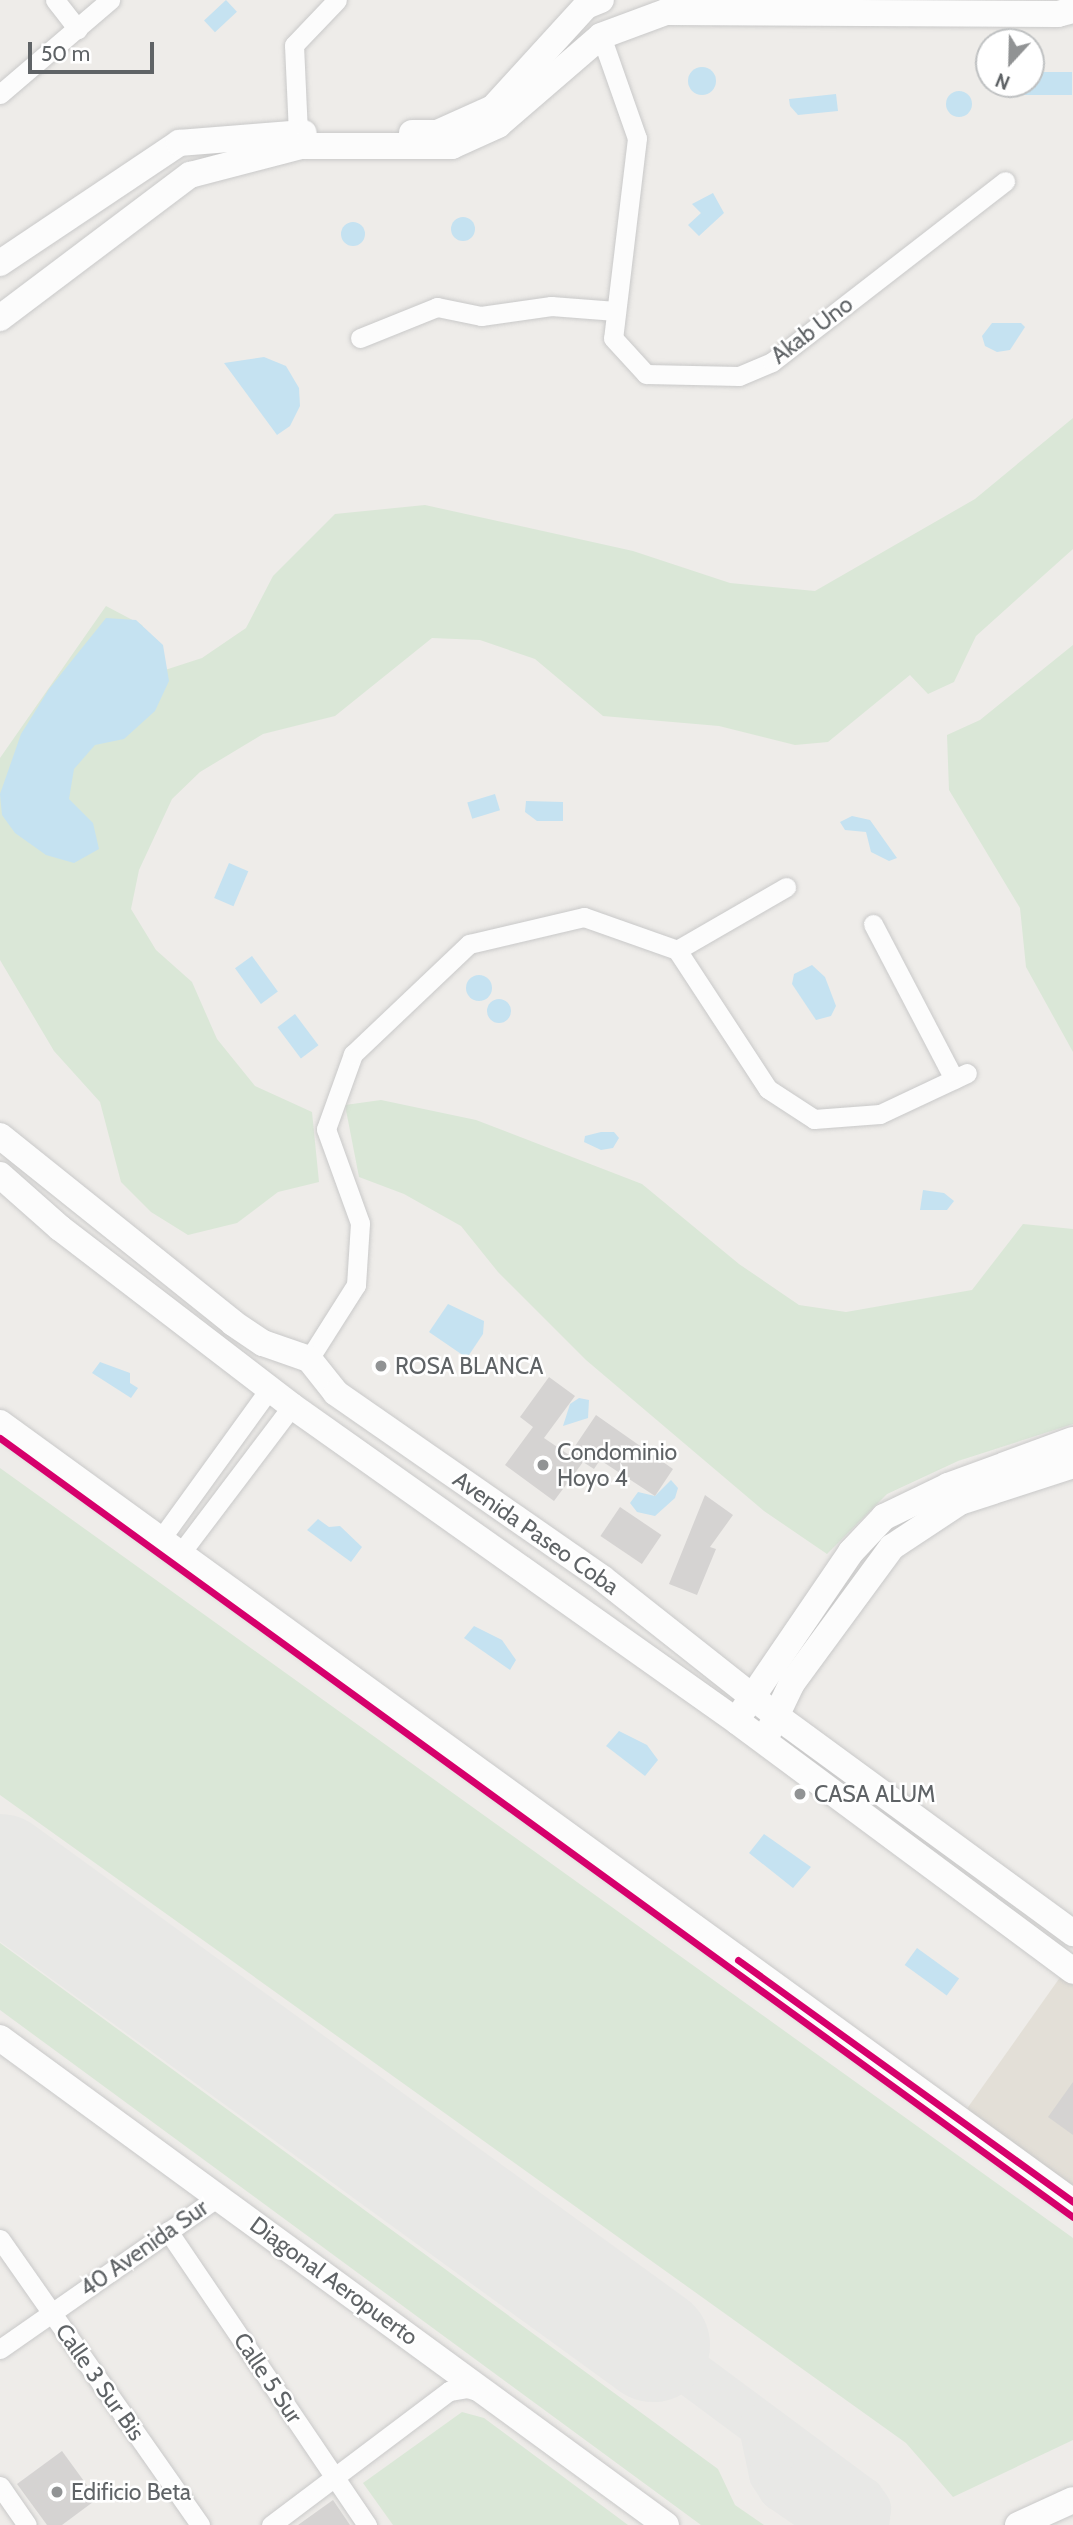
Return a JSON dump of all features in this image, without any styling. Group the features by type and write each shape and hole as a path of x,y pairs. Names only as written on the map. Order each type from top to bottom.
{"main road":[{"path":"0,263 179,143 298,133 437,133 493,108 586,6 601,0"},
{"path":"0,318 190,175 301,146 452,146 498,125 601,36 666,12 748,6 1073,10"},
{"path":"0,1136 233,1322 263,1343 309,1359"},
{"name":"Avenida Paseo Coba","path":"0,1175 60,1228 292,1406 355,1446 738,1722 1073,1971"},
{"path":"215,1348 233,1322"},
{"name":"Avenida Paseo Coba","path":"309,1359 336,1393 602,1578 778,1717 1073,1933"},
{"path":"355,1446 374,1419"},
{"path":"0,1423 1073,2202"},
{"path":"738,1722 751,1695 850,1552 884,1517 947,1486 1073,1440"},
{"path":"763,1742 778,1717 792,1683 892,1547 960,1502 1073,1465"},
{"name":"Diagonal Aeropuerto","path":"0,2038 666,2525"},
{"path":"1018,2525 1073,2500"}],"street":[{"path":"55,0 78,29"},
{"path":"0,94 110,0"},
{"path":"298,133 294,45 337,0"},
{"name":"Akab Uno","path":"601,36 637,138 613,338 646,374 739,376 772,362 1005,181"},
{"path":"360,338 437,307 481,316 551,306 617,311"},
{"path":"677,950 786,887"},
{"path":"309,1359 356,1285 360,1223 326,1129 354,1054 469,944 584,917 677,950 768,1089 814,1119 880,1114 961,1076 873,925"},
{"path":"170,1547 270,1388"},
{"path":"170,1547 292,1406"},
{"name":"40 Avenida Sur","path":"0,2348 219,2196"},
{"name":"Calle 5 Sur","path":"168,2231 367,2525"},
{"name":"Calle 3 Sur Bis","path":"0,2239 200,2525"},
{"path":"271,2525 449,2391 467,2388 487,2395"},
{"path":"0,2486 27,2525"}],"shaded area":[{"path":"1061,1976 1073,1985 1073,2186 966,2110"}],"green space":[{"path":"1073,418 1073,549 976,636 954,682 928,694 910,675 828,742 795,745 719,726 603,716 535,659 480,640 432,638 335,716 263,734 200,772 172,799 139,870 131,909 156,950 192,982 217,1039 255,1086 312,1112 319,1182 278,1192 237,1223 188,1235 151,1212 121,1182 100,1102 54,1051 0,960 0,758 106,606 142,625 165,670 202,658 246,628 273,576 335,514 425,505 633,551 730,583 815,591 975,499"},
{"path":"1073,645 1073,1052 1026,967 1020,908 949,790 947,735 980,720"},
{"path":"381,1100 476,1120 642,1184 739,1264 799,1305 846,1312 972,1290 1023,1224 1073,1229 1073,1424 958,1461 887,1494 827,1554 764,1511 586,1360 498,1272 461,1226 404,1194 359,1177 345,1105"},
{"path":"0,1468 1073,2238 1073,2440 953,2497 906,2443 0,1795"},
{"path":"0,1943 718,2469 735,2505 764,2525 701,2525 0,2010"},
{"path":"462,2412 484,2418 628,2525 393,2525 363,2483"}],"water":[{"path":"226,0 237,12 215,32 204,20"},
{"path":"702,67 712,71 716,81 712,91 702,95 692,91 688,81 692,71"},
{"path":"1045,72 1072,72 1072,95 1045,95"},
{"path":"959,91 968,95 972,104 968,113 959,117 950,113 946,104 950,95"},
{"path":"836,94 838,111 798,115 790,106 789,99"},
{"path":"713,193 724,213 699,236 688,225 701,213 692,204"},
{"path":"463,217 472,220 475,229 472,238 463,241 454,238 451,229 454,220"},
{"path":"353,222 361,226 365,234 361,242 353,246 345,242 341,234 345,226"},
{"path":"992,323 1021,323 1025,327 1010,350 997,352 985,346 982,336"},
{"path":"264,357 286,366 299,388 300,406 290,426 277,435 224,363"},
{"path":"106,618 136,620 163,645 169,681 155,711 124,739 95,745 74,769 69,799 93,823 99,849 74,863 46,855 15,833 2,815 0,794 21,734 49,689"},
{"path":"495,794 500,810 472,819 467,802"},
{"path":"526,801 563,802 563,821 537,821 525,812"},
{"path":"852,816 870,820 897,858 889,861 871,852 866,832 845,830 840,822"},
{"path":"229,863 248,871 233,906 214,898"},
{"path":"252,956 278,992 261,1004 235,968"},
{"path":"812,965 825,977 836,1006 831,1016 816,1020 792,984 794,974"},
{"path":"479,975 488,979 492,988 488,997 479,1001 470,997 466,988 470,979"},
{"path":"499,999 510,1006 511,1011 504,1022 499,1023 488,1016 487,1011 494,1000"},
{"path":"295,1014 318,1045 301,1058 277,1027"},
{"path":"614,1132 619,1138 613,1148 601,1150 584,1142 585,1136"},
{"path":"923,1190 944,1193 954,1201 947,1210 920,1210"},
{"path":"448,1304 484,1321 483,1334 467,1358 429,1332"},
{"path":"100,1362 130,1373 130,1383 138,1388 131,1398 92,1373"},
{"path":"579,1398 589,1400 588,1418 563,1426 570,1404"},
{"path":"671,1480 678,1488 675,1498 655,1516 637,1512 630,1503 638,1492 655,1496"},
{"path":"318,1519 329,1527 340,1526 362,1547 351,1562 307,1530"},
{"path":"474,1626 502,1640 516,1660 510,1670 464,1638"},
{"path":"619,1731 647,1745 658,1760 645,1776 606,1746"},
{"path":"764,1834 811,1867 793,1888 749,1853"},
{"path":"917,1948 959,1979 947,1996 905,1965"}],"building":[{"path":"549,1377 575,1396 544,1438 569,1455 596,1415 673,1469 655,1496 600,1460 594,1469 583,1462 554,1501 505,1465 533,1427 520,1417"},
{"path":"705,1495 733,1515 710,1547 716,1549 697,1595 669,1584"},
{"name":"Condominio Hoyo 4","path":"620,1507 661,1535 642,1564 600,1536"},
{"path":"1073,2082 1073,2135 1048,2117"},
{"name":"Edificio Beta","path":"62,2451 97,2499 62,2525 47,2525 17,2484"},
{"path":"333,2500 350,2525 298,2525"}],"taxiway":[{"path":"653,2345 862,2500 868,2509 866,2525"},
{"path":"762,2427 772,2474 781,2488 835,2525"}],"runway":[{"path":"0,1871 653,2345"}],"cycle path":[{"path":"0,1438 1073,2217"},
{"path":"738,1960 1073,2202"}],"place":[{"name":"ROSA BLANCA","path":"381,1366"},
{"name":"Condominio Hoyo 4","path":"543,1465"},
{"name":"CASA ALUM","path":"800,1794"},
{"name":"Edificio Beta","path":"57,2492"}]}
